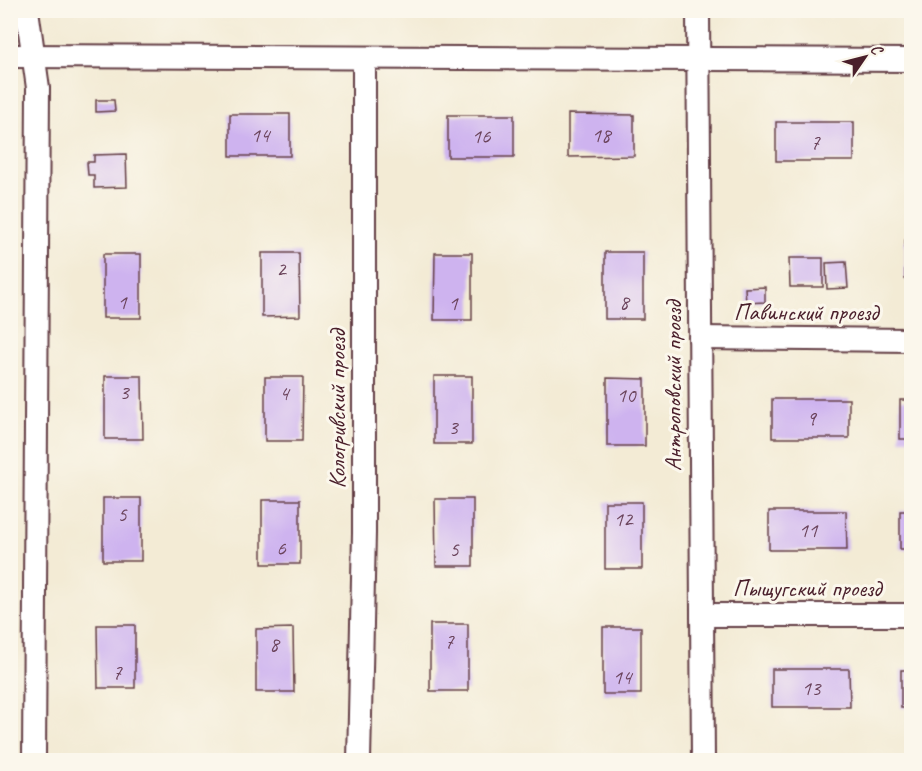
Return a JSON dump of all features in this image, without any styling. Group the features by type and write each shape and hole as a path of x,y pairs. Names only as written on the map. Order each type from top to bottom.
{"street":[{"path":"27,10 22,56 38,88 34,760"},
{"name":"Антроповский проезд","path":"698,10 703,760"},
{"path":"22,56 912,60"},
{"name":"Кологривский проезд","path":"359,760 364,532 364,58"},
{"name":"Павинский проезд","path":"700,338 912,340"},
{"name":"Пыщугский проезд","path":"702,615 912,615"}],"building":[{"path":"96,100 114,100 115,111 96,112"},
{"path":"230,114 290,114 290,156 230,156"},
{"path":"568,114 634,115 634,156 568,157"},
{"path":"909,114 912,114 912,152 909,152"},
{"path":"448,115 514,115 514,157 448,157"},
{"path":"776,122 854,122 854,161 776,161"},
{"path":"126,154 127,187 94,188 94,175 88,175 87,162 94,162 94,155"},
{"path":"905,240 912,240 912,279 905,279"},
{"path":"605,252 643,252 643,319 605,319"},
{"path":"262,253 299,253 300,316 262,317"},
{"path":"435,253 472,253 472,320 434,320"},
{"path":"103,254 141,254 141,318 103,318"},
{"path":"789,258 823,258 823,287 790,287"},
{"path":"846,262 848,288 827,289 826,263"},
{"path":"765,287 765,302 746,303 745,288"},
{"path":"105,376 142,376 143,439 105,439"},
{"path":"434,376 472,376 472,444 434,444"},
{"path":"265,377 303,377 302,441 265,441"},
{"path":"607,378 645,379 645,446 607,446"},
{"path":"772,399 849,399 849,438 772,438"},
{"path":"900,400 912,400 912,439 900,439"},
{"path":"103,498 141,498 141,561 103,561"},
{"path":"435,499 473,499 473,566 436,566"},
{"path":"262,500 300,500 300,564 262,564"},
{"path":"605,502 642,502 642,569 605,569"},
{"path":"769,511 846,511 847,550 769,550"},
{"path":"900,511 912,511 912,549 900,549"},
{"path":"430,624 468,624 468,691 430,691"},
{"path":"97,625 135,625 135,688 98,688"},
{"path":"603,627 641,627 641,694 603,694"},
{"path":"293,628 294,692 256,692 256,629"},
{"path":"772,669 849,669 850,707 772,707"},
{"path":"901,670 912,670 912,708 901,708"}]}
